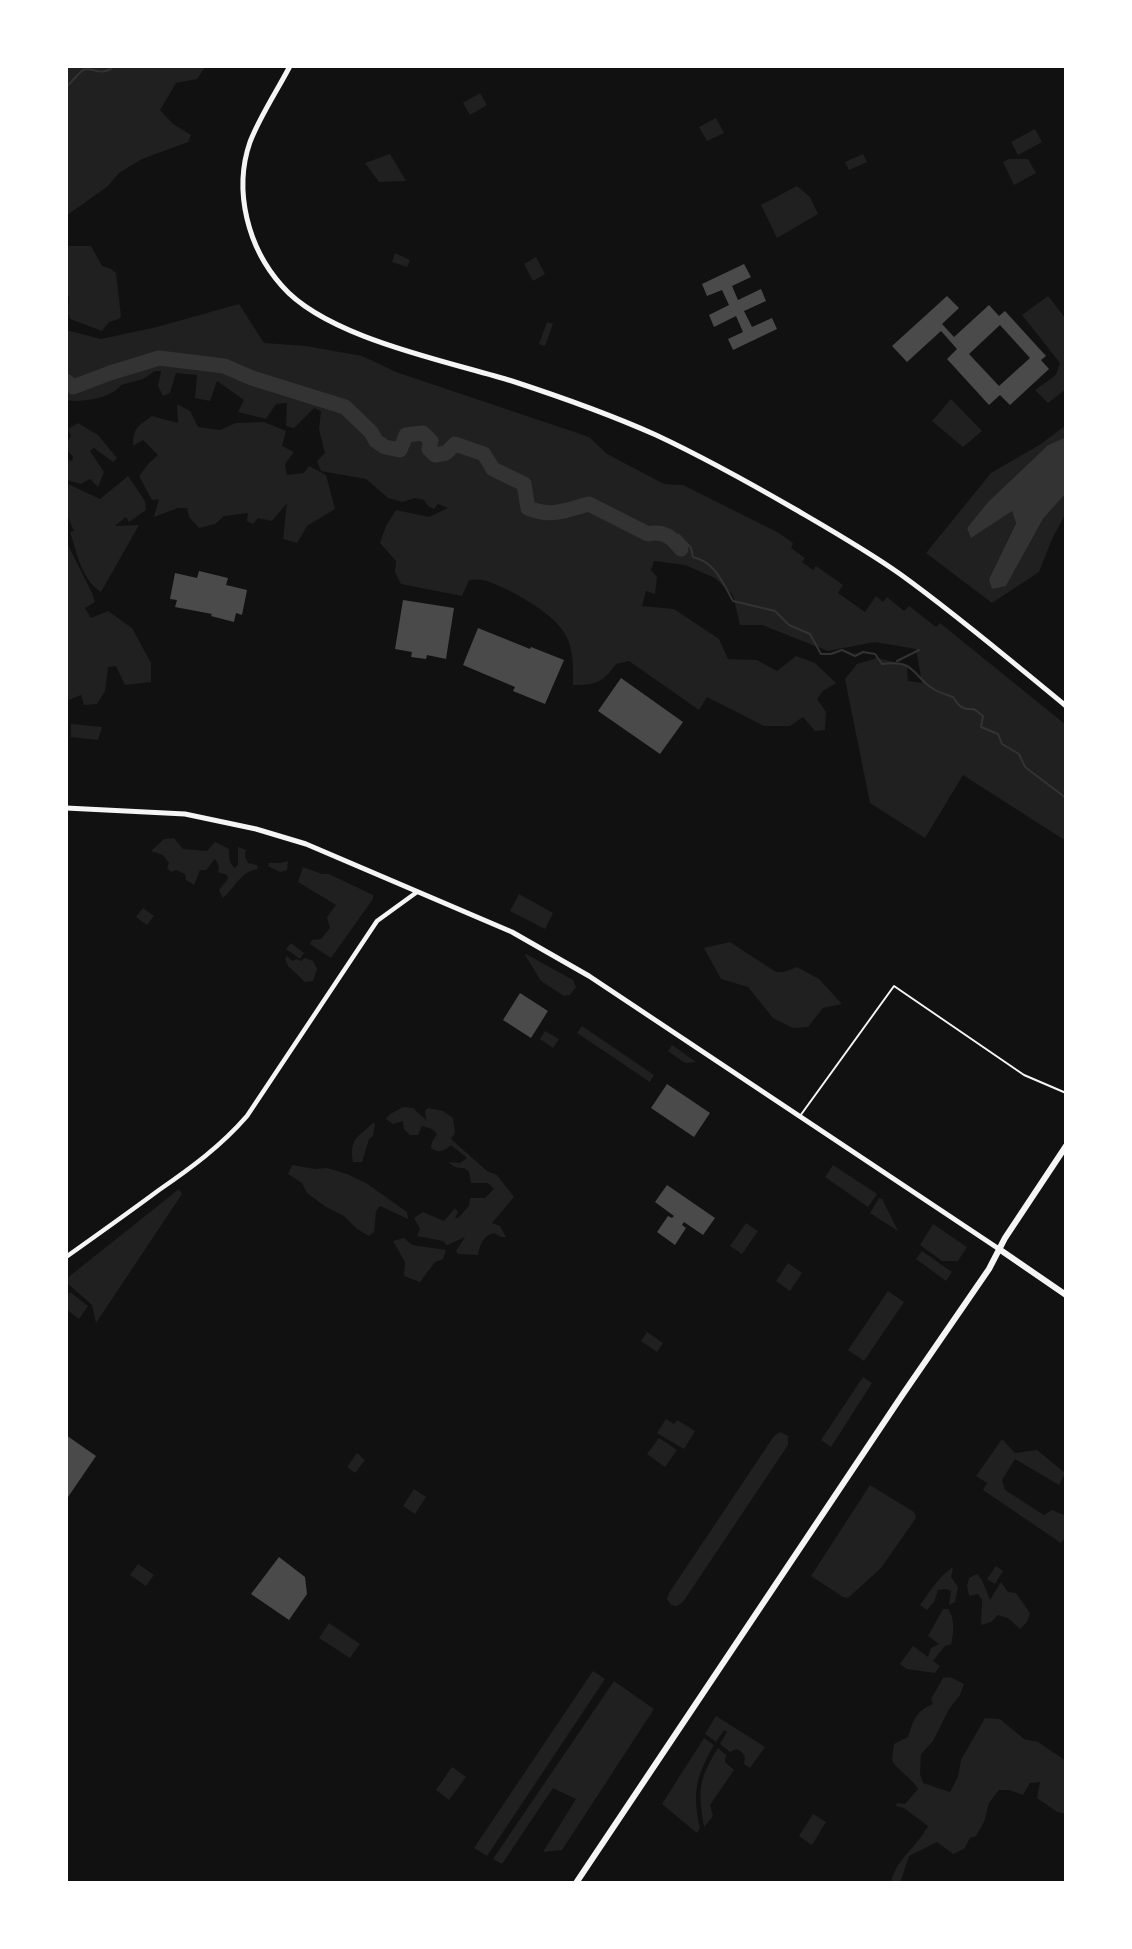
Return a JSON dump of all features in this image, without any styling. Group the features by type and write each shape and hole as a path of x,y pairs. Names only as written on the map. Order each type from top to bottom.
{"main road":[{"path":"576,1883 989,1269 999,1249 1066,1146"},
{"path":"999,1249 1066,1296"}],"street":[{"path":"290,66 251,140 243,176 248,222 259,254 279,283 301,304 322,318 410,352 583,404 658,436 719,466 819,523 897,572 1066,706"},
{"path":"66,808 185,814 241,825 306,844 512,932 589,976 999,1249"},
{"path":"66,1257 219,1147 247,1116 377,921 417,892"}],"lane":[{"path":"800,1116 894,986 1024,1075 1066,1093"}],"shaded area":[{"path":"66,66 206,66 197,79 176,83 160,110 173,124 191,135 188,142 142,159 119,173 108,186 66,216"},
{"path":"480,93 487,105 470,115 463,103"},
{"path":"716,118 724,133 707,141 699,127"},
{"path":"1035,129 1042,142 1018,155 1011,142"},
{"path":"390,154 406,181 379,182 365,163"},
{"path":"863,154 867,162 849,170 845,162"},
{"path":"1009,159 1028,159 1036,173 1014,185 1003,162"},
{"path":"797,186 810,197 818,214 777,238 761,205"},
{"path":"66,246 91,246 102,266 116,273 121,316 109,322 102,331 70,319 69,296 66,295"},
{"path":"395,253 410,260 407,267 392,262"},
{"path":"536,257 545,274 533,281 524,264"},
{"path":"1048,296 1066,319 1066,389 1048,403 1035,390 1056,375 1060,363 1022,315"},
{"path":"239,304 264,343 306,346 362,356 396,372 589,437 607,454 664,484 683,485 779,533 793,543 791,548 805,558 802,562 813,570 816,566 843,585 838,593 865,612 876,596 883,602 887,597 904,611 909,606 936,627 940,623 1066,725 1066,841 963,775 925,838 870,803 845,679 857,664 877,658 907,665 908,681 922,683 916,649 875,642 828,651 762,625 740,625 733,595 715,578 685,565 654,561 651,570 657,577 655,594 646,591 642,606 674,609 719,639 728,659 757,660 777,671 796,656 815,663 836,683 823,691 817,699 826,712 825,730 815,731 803,717 790,726 764,726 707,697 699,710 629,661 616,664 598,682 573,685 571,652 565,634 551,618 528,601 493,583 481,580 469,580 462,596 401,584 395,572 396,561 380,543 386,526 396,510 429,517 448,508 438,504 434,509 424,500 415,498 402,502 388,498 366,479 321,471 317,461 325,453 319,429 321,411 314,408 294,428 286,426 287,403 276,404 266,419 238,412 244,400 217,381 210,401 195,398 197,375 176,373 170,393 163,396 158,386 161,371 155,371 143,379 121,385 117,390 104,396 88,400 66,400 66,330 101,339 157,327"},
{"path":"547,322 553,324 545,346 539,344"},
{"path":"951,399 982,431 963,447 932,421"},
{"path":"177,404 190,411 198,427 220,430 236,423 264,422 286,431 282,446 294,452 285,464 287,475 304,473 309,466 326,475 335,509 307,526 297,543 283,539 287,503 272,521 258,518 253,524 247,521 248,513 224,516 215,524 199,528 189,517 187,508 178,508 154,517 159,499 152,500 139,476 158,455 143,440 133,446 134,435 140,425 152,416 178,423"},
{"path":"78,423 98,435 117,458 113,462 94,448 90,451 104,472 98,487 90,479 81,484 66,480 66,459 72,461 73,456 67,451 66,444 71,436 68,429"},
{"path":"1066,425 1066,437 1048,445 988,502 967,528 972,537 1012,510 1016,522 989,579 1006,586 1043,519 1066,493 1066,513 1052,539 1039,572 992,603 926,553 991,473 1041,444"},
{"path":"1066,437 1066,493 1043,519 1006,586 992,589 989,579 1016,523 1012,511 971,538 967,528 988,502 1048,445"},
{"path":"128,476 145,501 146,510 129,522 126,517 115,526 139,525 101,592 94,587 84,573 78,557 70,532 74,531 66,513 66,483 100,499"},
{"path":"66,541 95,602 85,608 91,618 108,611 132,628 151,663 151,682 125,685 116,666 108,667 105,691 97,704 84,705 81,695 66,701"},
{"path":"71,724 102,727 98,740 71,737"},
{"path":"174,838 183,849 207,851 215,842 229,849 230,862 235,868 238,864 238,847 246,850 245,856 248,863 257,865 258,869 243,876 223,898 219,890 228,879 227,875 218,872 219,866 215,859 206,870 200,870 194,885 186,880 185,874 176,870 171,872 167,868 169,863 163,855 151,851 164,839"},
{"path":"288,861 287,870 280,872 268,866 269,863"},
{"path":"303,867 322,874 329,874 373,895 373,899 331,958 310,944 312,940 321,939 330,928 327,917 336,905 298,882"},
{"path":"519,894 553,913 545,929 510,911"},
{"path":"143,908 154,916 147,925 136,917"},
{"path":"730,942 776,972 784,972 797,967 819,979 842,1004 823,1008 808,1027 793,1028 773,1018 748,987 721,979 704,948"},
{"path":"291,943 304,953 300,959 286,949"},
{"path":"526,954 573,980 576,987 570,995 564,996 541,981"},
{"path":"287,956 292,961 297,959 301,961 305,958 313,961 317,969 313,981 305,982 288,966 285,959"},
{"path":"582,1026 654,1075 650,1082 577,1033"},
{"path":"545,1031 559,1039 553,1048 540,1039"},
{"path":"672,1045 696,1062 685,1063 668,1051"},
{"path":"403,1107 413,1108 426,1120 425,1111 428,1108 443,1111 453,1118 455,1133 451,1139 487,1171 497,1175 514,1197 492,1223 500,1226 506,1237 494,1233 487,1236 481,1244 478,1255 458,1254 456,1251 465,1237 447,1245 443,1241 417,1236 420,1229 414,1218 423,1212 444,1221 455,1208 458,1212 455,1218 458,1218 469,1206 470,1198 485,1198 494,1189 488,1183 471,1183 469,1172 449,1162 460,1163 467,1158 451,1145 441,1151 431,1148 437,1134 432,1129 422,1126 418,1135 410,1135 404,1129 403,1121 393,1124 386,1119"},
{"path":"373,1123 375,1124 373,1136 369,1139 362,1162 353,1162 353,1144"},
{"path":"292,1165 315,1169 327,1168 347,1174 366,1183 407,1212 408,1219 380,1206 376,1211 374,1232 369,1236 357,1229 344,1216 326,1207 307,1193 302,1183 288,1174"},
{"path":"833,1165 877,1194 868,1207 825,1177"},
{"path":"179,1189 182,1194 96,1323 92,1305 66,1282 66,1279"},
{"path":"879,1198 882,1199 898,1231 870,1213"},
{"path":"746,1223 758,1231 742,1254 730,1246"},
{"path":"933,1224 967,1247 958,1261 942,1261 920,1245"},
{"path":"404,1238 412,1245 446,1250 443,1259 435,1262 420,1282 404,1276 405,1262 393,1241"},
{"path":"922,1251 952,1272 946,1281 916,1259"},
{"path":"788,1263 802,1273 790,1291 776,1281"},
{"path":"888,1291 904,1302 864,1361 848,1350"},
{"path":"70,1292 88,1306 79,1319 66,1309 66,1297"},
{"path":"647,1332 663,1343 657,1352 641,1341"},
{"path":"863,1377 872,1383 831,1447 821,1440"},
{"path":"666,1419 674,1424 677,1420 695,1431 684,1449 657,1433"},
{"path":"780,1432 788,1436 788,1445 683,1602 677,1606 671,1605 667,1599 669,1593 774,1436"},
{"path":"659,1438 677,1450 665,1467 647,1454"},
{"path":"1002,1439 1015,1453 1037,1450 1065,1473 1059,1485 1015,1459 1002,1480 1005,1490 1044,1515 1052,1510 1064,1515 1066,1513 1066,1536 1061,1543 983,1490 987,1483 976,1476"},
{"path":"357,1453 365,1460 355,1473 347,1467"},
{"path":"870,1485 914,1512 916,1518 881,1568 848,1598 843,1597 811,1576"},
{"path":"414,1489 426,1497 415,1514 403,1506"},
{"path":"138,1564 154,1575 146,1586 130,1575"},
{"path":"996,1566 1003,1571 995,1584 987,1579"},
{"path":"953,1567 951,1577 958,1587 955,1602 949,1605 951,1591 946,1589 938,1590 934,1602 927,1610 920,1605 939,1579"},
{"path":"977,1574 990,1600 1001,1582 1008,1592 1016,1593 1030,1613 1027,1622 1020,1629 1008,1618 998,1615 991,1622 981,1625 982,1600 978,1594 969,1596 967,1586 969,1578"},
{"path":"943,1609 948,1609 950,1613 953,1630 951,1644 945,1646 933,1661 940,1666 935,1673 907,1669 900,1664 913,1646 928,1657 931,1648 939,1644 928,1636"},
{"path":"329,1623 360,1644 350,1658 319,1638"},
{"path":"593,1671 605,1679 487,1856 474,1848"},
{"path":"950,1677 964,1684 933,1741 921,1754 920,1774 923,1783 950,1792 958,1777 961,1760 985,1718 1000,1719 1024,1739 1038,1742 1066,1761 1066,1814 1057,1812 1037,1798 1040,1782 1030,1783 1023,1795 1009,1790 999,1790 989,1803 984,1822 976,1836 970,1838 964,1849 953,1854 937,1842 909,1856 900,1883 891,1883 897,1867 928,1826 904,1808 896,1806 897,1803 905,1804 918,1789 893,1762 894,1744 908,1737 916,1717 922,1710 933,1704 931,1699 943,1678"},
{"path":"614,1681 654,1709 562,1850 543,1852 576,1799 553,1788 502,1864 493,1859"},
{"path":"716,1716 765,1747 750,1768 744,1764 744,1755 741,1751 736,1749 730,1752 720,1744 727,1732 724,1730 716,1742 705,1734"},
{"path":"704,1738 714,1745 703,1766 697,1785 696,1804 700,1828 697,1833 662,1804"},
{"path":"718,1748 726,1755 725,1762 734,1770 710,1805 713,1816 704,1827 701,1786"},
{"path":"452,1767 466,1777 449,1800 436,1790"},
{"path":"813,1814 826,1822 812,1845 799,1836"}],"building":[{"path":"744,264 751,277 732,286 738,300 761,289 766,301 744,311 752,327 772,318 777,329 733,350 728,339 743,332 736,316 714,327 709,315 729,305 722,290 707,296 702,284"},
{"path":"947,296 959,308 942,324 954,337 989,305 999,316 1005,311 1046,356 1041,360 1049,369 1010,405 1000,395 989,405 947,359 957,349 941,331 907,362 892,346","holes":["1000,325 1030,358 999,386 969,354"]},
{"path":"199,571 228,578 226,585 247,590 242,615 236,613 234,622 211,616 212,614 175,607 177,600 170,599 175,573 197,578"},
{"path":"403,600 454,608 446,659 427,655 426,659 411,657 412,652 395,649"},
{"path":"478,628 564,660 545,704 513,691 515,687 463,665"},
{"path":"621,678 683,722 660,754 598,711"},
{"path":"520,993 548,1011 531,1038 503,1020"},
{"path":"667,1084 710,1113 694,1137 651,1108"},
{"path":"667,1185 715,1218 703,1235 684,1222 682,1225 686,1228 675,1245 657,1232 668,1216 672,1218 674,1216 655,1202"},
{"path":"66,1435 96,1456 66,1500"},
{"path":"279,1557 305,1577 307,1594 289,1620 251,1594"}],"waterway":[{"path":"66,88 83,70 102,72 111,69 112,66"},
{"path":"66,381 73,387 159,358 224,366 252,378 345,407 371,432 376,441 385,447 400,450 406,435 423,433 431,441 429,449 435,455 446,453 455,444 484,454 493,469 524,484 528,508 551,513 589,504 648,534 658,533 667,536 681,549"},
{"path":"672,538 679,535 691,548 693,557 713,568 733,601 775,611 789,625 810,634 821,654 831,654 842,650 855,656 863,652 875,654 882,664 902,664 913,670 935,690 953,697 962,707 974,709 983,716 981,727 998,734 1002,744 1019,754 1025,767 1066,798"},
{"path":"897,661 919,650"}]}
